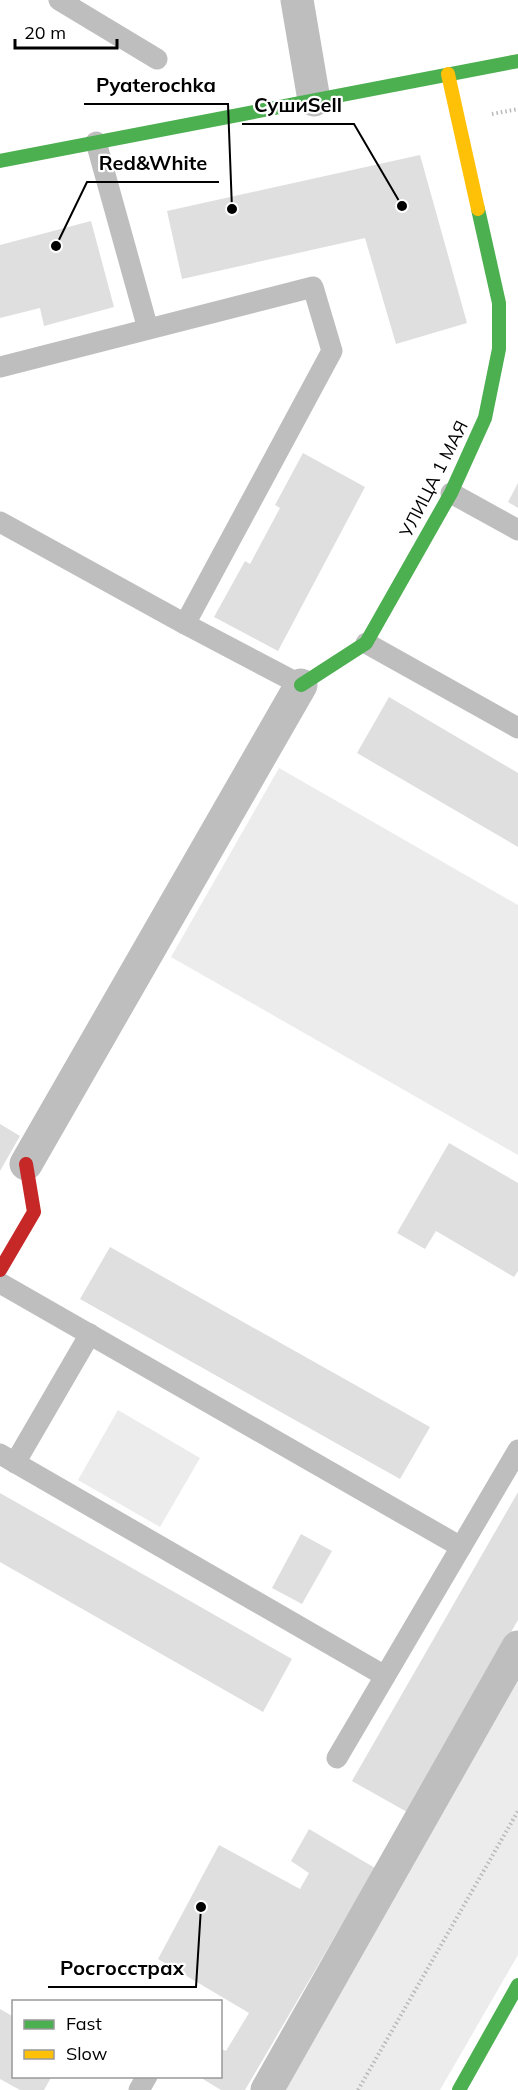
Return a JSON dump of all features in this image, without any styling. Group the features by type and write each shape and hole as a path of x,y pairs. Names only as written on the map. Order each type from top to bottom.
{"street":[{"path":"297,0 314,100"},
{"path":"0,161 518,61"},
{"name":"УЛИЦА 1 МАЯ","path":"366,643 451,493 485,418 500,349 499,303 448,74"},
{"path":"0,1270 33,1212 26,1164 301,686 366,643"},
{"path":"267,2090 518,1647"},
{"path":"459,2090 518,1985"}],"lane":[{"path":"58,0 157,58"},
{"path":"96,142 148,329"},
{"path":"0,367 313,287 332,351 185,624"},
{"path":"451,493 518,530"},
{"path":"0,522 301,686"},
{"path":"366,643 518,728"},
{"path":"0,1283 461,1547"},
{"path":"90,1335 7,1458 385,1676"},
{"path":"337,1758 518,1450"}],"path":[{"path":"358,2090 518,1810"}],"shaded area":[{"path":"279,768 518,905 518,1155 171,957"},
{"path":"118,1410 200,1458 160,1527 78,1480"},
{"path":"518,1630 518,1955 440,2090 253,2090"}],"building":[{"path":"420,155 467,323 396,344 365,238 182,279 167,211"},
{"path":"91,221 114,307 44,326 40,308 0,318 0,245"},
{"path":"303,453 365,487 278,651 214,617 245,561 250,564 280,508 275,505"},
{"path":"518,483 518,508 508,502"},
{"path":"389,697 518,773 518,847 357,753"},
{"path":"0,1124 20,1136 0,1171"},
{"path":"449,1143 518,1183 518,1271 514,1277 436,1231 425,1249 397,1233"},
{"path":"110,1247 430,1427 400,1479 80,1299"},
{"path":"518,1492 518,1620 407,1812 352,1781"},
{"path":"0,1493 292,1659 263,1712 0,1562"},
{"path":"301,1534 332,1551 302,1604 272,1588"},
{"path":"309,1829 375,1868 245,2090 221,2090 201,2078 222,2078 222,2049 226,2051 249,2013 158,1959 219,1845 300,1889 309,1873 291,1861"},
{"path":"0,2009 12,2016 12,2078 51,2078 44,2090 20,2090 0,2079"}],"traffic: fast":[{"path":"0,161 518,61"},
{"path":"301,685 366,643 451,493 485,418 499,349 499,303 478,209"},
{"path":"459,2090 518,1985"}],"traffic: slow":[{"path":"448,74 478,209"}],"traffic: jam":[{"path":"0,1270 34,1212 26,1164"}],"place":[{"name":"СушиSell","path":"402,206"},
{"name":"Pyaterochka","path":"232,209"},
{"name":"Red&White","path":"56,246"},
{"name":"Росгосстрах","path":"201,1907"}]}
